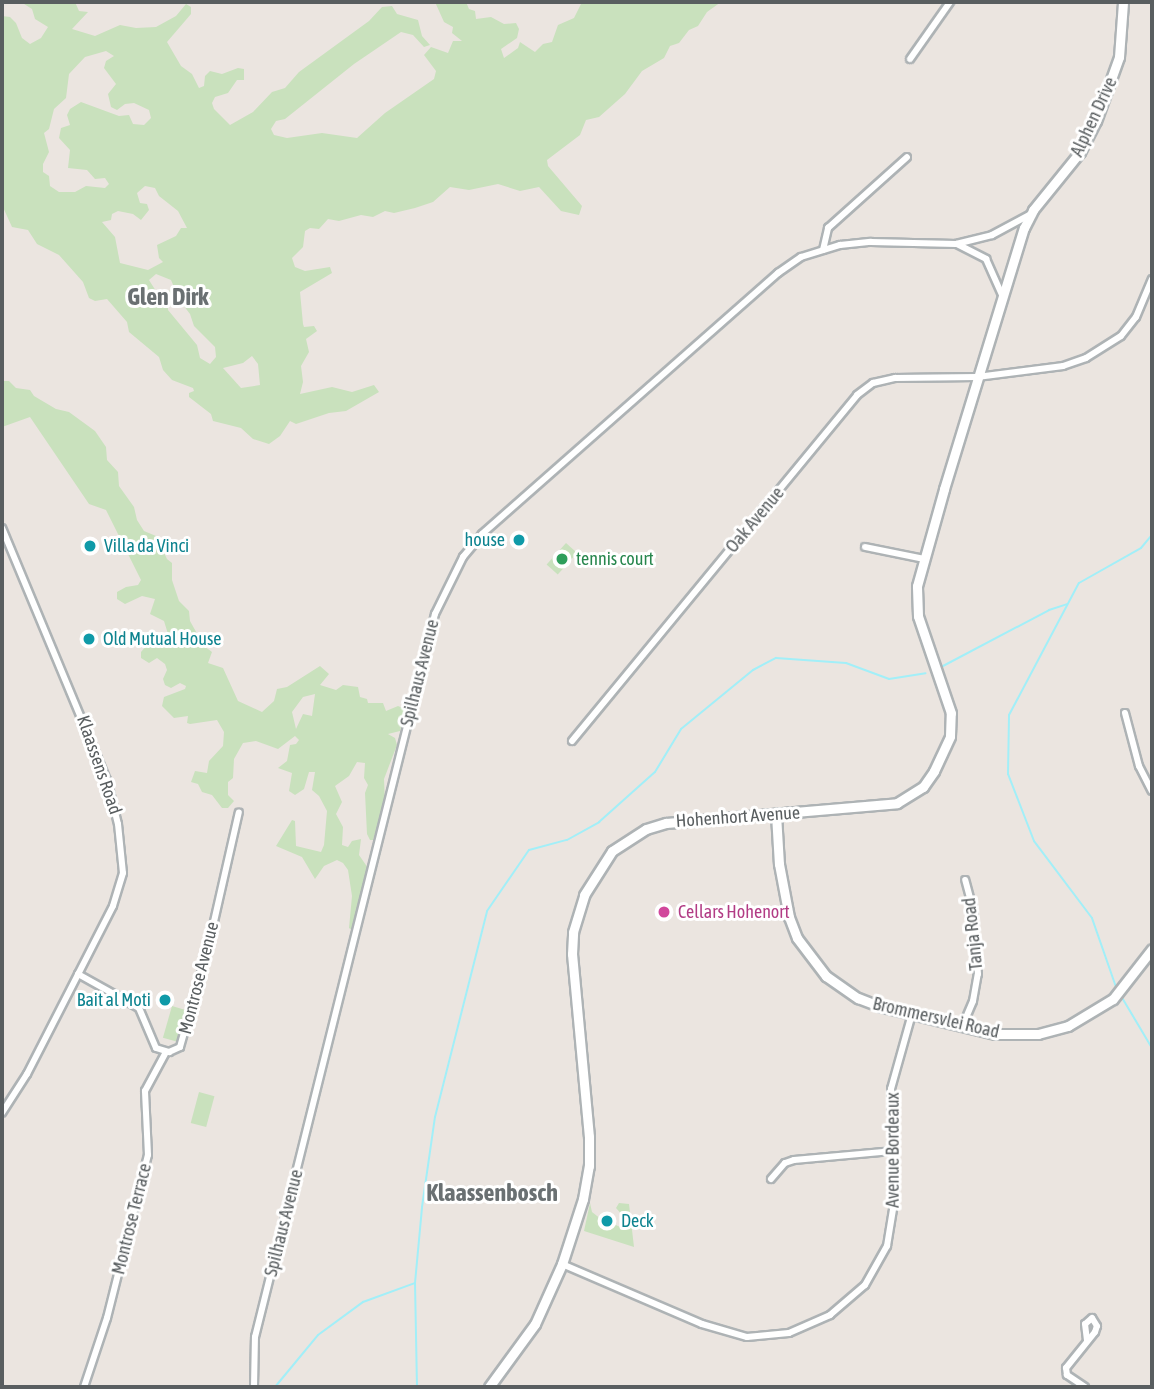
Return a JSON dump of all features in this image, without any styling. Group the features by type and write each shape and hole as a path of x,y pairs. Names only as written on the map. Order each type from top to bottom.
{"street":[{"path":"910,59 950,2"},
{"name":"Alphen Drive","path":"1003,297 1029,215 1080,152 1100,111 1119,57 1123,2"},
{"path":"823,250 828,228 907,157"},
{"name":"Spilhaus Avenue","path":"254,1387 255,1337 435,614 447,584 463,556 482,534 778,273 801,257 840,244 956,244 992,235 1029,215"},
{"name":"Spilhaus Avenue","path":"956,244 986,259 1003,297"},
{"name":"Oak Avenue","path":"572,741 857,395 873,383 895,378 978,377 1063,366 1086,358 1121,336 1136,317 1152,279"},
{"name":"Hohenhort Avenue","path":"489,1387 535,1324 562,1264 583,1199 589,1166 572,954 573,932 584,895 612,851 646,830 677,821 897,803 923,787 934,771 953,726 948,699 918,616 916,593 1003,297"},
{"name":"Klaassens Road","path":"2,528 92,738 118,824 122,882 27,1074 2,1113"},
{"path":"865,547 924,559"},
{"path":"1125,713 1139,766 1152,791"},
{"name":"Montrose Avenue","path":"78,974 136,1005 143,1014 152,1044 166,1052 176,1050 183,1042 239,812"},
{"name":"Brommersvlei Road","path":"776,814 779,864 789,917 797,938 814,963 841,989 858,998 962,1027 996,1034 1022,1035 1068,1026 1113,999 1133,978 1152,948"},
{"name":"Tanja Road","path":"962,1027 973,1001 978,974 973,909 965,880"},
{"name":"Avenue Bordeaux","path":"562,1264 717,1330 747,1337 789,1334 810,1326 848,1301 878,1267 893,1223 895,1197 891,1088 912,1014"},
{"name":"Montrose Terrace","path":"84,1387 107,1318 148,1155 145,1091 166,1052"},
{"path":"771,1179 785,1163 794,1160 892,1151"},
{"path":"1084,1387 1067,1375 1066,1368 1087,1342"}],"green space":[{"path":"21,2 75,2 79,11 88,12 72,29 95,36 120,25 136,28 156,27 176,16 186,4 191,7 191,14 167,42 181,66 192,74 199,88 204,86 205,76 210,71 222,74 238,68 244,69 244,80 237,80 228,93 215,97 212,103 214,109 230,125 253,112 272,92 285,88 299,72 369,21 382,7 392,6 397,14 418,20 422,36 430,45 424,47 413,35 401,32 354,64 285,119 276,121 271,129 274,135 287,138 322,133 357,138 385,113 434,79 436,71 424,55 431,47 448,53 453,41 462,41 452,33 453,27 444,22 435,2 466,2 469,9 475,11 476,19 491,17 504,24 516,23 519,29 517,38 501,49 504,58 518,48 520,42 535,52 543,44 552,42 558,25 574,18 582,2 721,2 707,12 698,26 689,30 679,43 670,46 664,58 642,71 625,94 599,117 586,120 580,135 547,160 548,166 582,206 579,215 561,211 539,187 520,191 498,184 469,190 450,187 433,202 415,208 394,213 385,211 373,217 361,215 339,221 328,219 319,229 310,228 305,231 303,247 292,258 295,267 305,271 330,267 332,273 300,292 304,327 314,326 317,331 306,339 309,352 301,366 303,382 300,394 332,387 352,392 374,385 379,392 346,411 329,413 296,424 290,421 280,436 269,444 253,439 241,428 213,421 211,414 189,397 189,393 194,391 193,388 172,380 163,370 159,357 129,332 127,322 107,299 95,301 89,298 83,282 59,255 37,244 28,230 12,227 2,205 2,16 10,17 16,23 22,38 30,44 41,38 48,27 35,19 32,9","holes":["106,51 114,56 106,61 104,68 116,84 108,94 111,107 117,110 125,104 134,103 149,110 151,118 144,125 133,124 129,115 119,116 81,102 70,109 67,115 70,125 61,128 59,138 70,150 68,168 87,170 95,179 105,178 109,184 105,188 86,186 75,192 59,192 50,186 49,176 43,172 43,164 49,152 44,133 49,129 54,109 66,98 69,74 85,57","145,186 155,188 159,196 178,211 187,228 181,228 176,236 157,245 159,258 163,262 148,270 120,263 115,237 102,222 111,220 112,214 118,211 133,214 141,220 149,210 147,204 140,203 137,193","156,274 171,280 174,287 167,293 167,300 161,299 149,280","180,301 190,314 194,326 215,347 216,357 210,364 200,358 197,345 168,307","252,356 258,364 260,385 241,388 223,368 243,363"]},
{"path":"2,381 9,381 16,388 30,390 34,396 56,409 69,412 95,431 106,447 107,460 118,472 119,486 134,507 137,520 144,531 156,536 167,559 172,563 172,580 179,601 189,611 190,621 204,646 212,652 208,663 223,668 238,701 262,712 274,701 277,689 287,687 320,666 329,674 320,685 336,690 343,685 358,687 360,697 367,699 368,703 383,703 386,711 398,706 405,709 400,731 388,734 395,738 397,745 384,779 385,802 373,840 370,840 367,834 365,793 368,785 364,778 365,763 357,762 349,776 335,786 342,802 336,814 343,827 342,845 348,847 352,841 361,839 359,855 368,868 352,930 349,928 352,896 348,870 343,863 337,860 324,866 315,879 302,857 276,846 292,820 295,821 296,846 321,852 324,845 327,811 319,796 312,790 315,772 309,772 304,789 295,795 289,791 292,773 278,768 287,761 290,745 299,740 295,736 278,749 256,741 243,743 234,759 233,778 228,782 228,795 234,801 228,808 222,808 212,795 202,792 198,784 191,782 195,771 207,773 209,761 223,746 224,732 217,720 190,724 187,723 188,716 174,718 162,706 164,697 185,689 186,686 180,683 171,688 165,685 165,664 157,658 149,663 141,658 141,652 152,639 168,634 164,621 150,614 155,599 142,596 125,604 117,599 117,592 138,585 141,580 106,510 89,504 30,417 2,427","holes":["315,694 312,716 303,714 296,729 292,712 303,697"]},
{"name":"tennis court","path":"566,543 577,553 558,575 547,565"},
{"path":"172,1006 186,1010 177,1042 163,1038"},
{"path":"199,1092 214,1096 206,1127 191,1123"},
{"path":"590,1203 592,1212 611,1227 614,1224 620,1227 625,1218 616,1208 619,1203 629,1204 634,1247 584,1231"}],"waterway":[{"path":"1116,987 1092,918 1034,841 1008,774 1009,715 1079,583 1141,548 1152,535"},
{"path":"943,666 1049,610 1067,604"},
{"path":"275,1387 318,1335 363,1302 415,1283 422,1207 435,1117 487,911 529,850 567,840 599,822 655,772 681,729 753,670 776,658 846,663 889,679 926,673"},
{"path":"1121,996 1152,1048"},
{"path":"415,1283 417,1387"}],"place":[{"name":"house","path":"519,540"},
{"name":"Villa da Vinci","path":"90,546"},
{"name":"tennis court","path":"562,559"},
{"name":"Old Mutual House","path":"89,639"},
{"name":"Cellars Hohenort","path":"664,912"},
{"name":"Bait al Moti","path":"165,1000"},
{"name":"Deck","path":"607,1221"}],"district":[{"name":"Glen Dirk","path":"168,297"},
{"name":"Klaassenbosch","path":"492,1193"}]}
